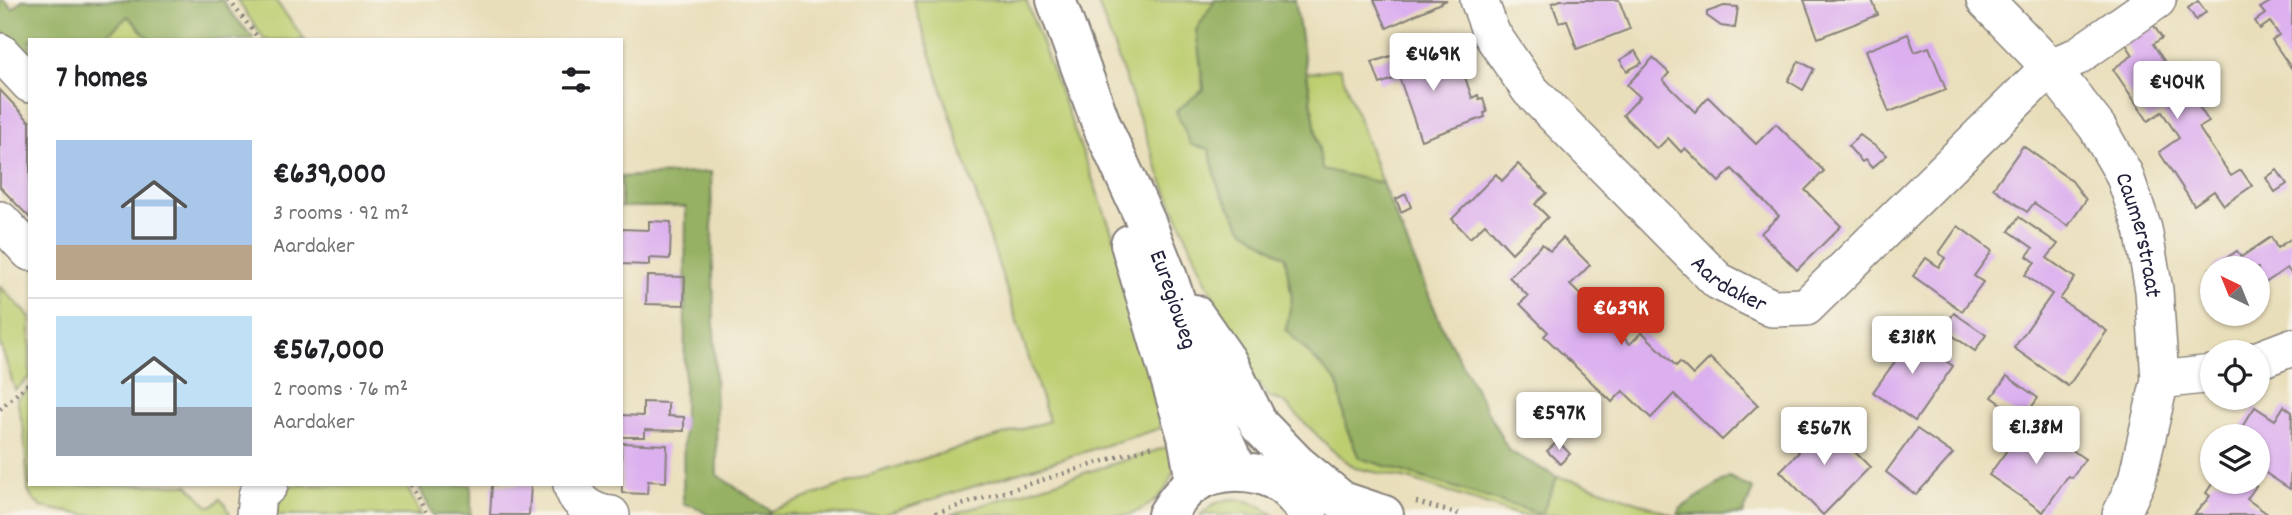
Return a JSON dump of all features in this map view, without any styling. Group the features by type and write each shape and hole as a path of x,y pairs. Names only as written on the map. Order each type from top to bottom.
{"main road":[{"name":"Euregioweg","path":"1056,0 1102,126 1167,275 1221,435 1232,459 1242,472"},
{"name":"Euregioweg","path":"1102,126 1125,229 1187,436 1193,470 1192,485"},
{"path":"1167,275 1227,361 1259,425 1297,464 1342,501 1384,515"},
{"path":"1167,515 1178,498 1192,485 1222,473 1242,472 1262,475 1282,485 1308,515"}],"street":[{"name":"Aardaker","path":"1479,0 1491,33 1530,90 1718,281 1772,308 1806,307 2050,67"},
{"name":"Caumerstraat","path":"1985,0 2050,67 2097,127 2124,174 2143,229 2154,290 2160,380 2137,480 2121,515"},
{"path":"2050,67 2076,57 2157,0"},
{"path":"0,52 28,82"},
{"path":"0,220 28,251"},
{"path":"2270,355 2292,347"},
{"path":"2160,380 2200,375"},
{"path":"572,486 573,492 582,503 593,511 611,515"}],"path":[{"path":"229,0 258,38"},
{"path":"0,409 28,384"},
{"path":"412,486 427,515"}],"green space":[{"path":"0,0 4,0 13,9 22,0 223,0 253,38 148,38 128,16 104,38 28,38 28,60 0,30"},
{"path":"237,0 275,0 304,38 264,38"},
{"path":"913,0 1026,0 1125,267 1169,413 1158,416 1161,428 882,515 767,515 771,511 869,475 1049,421"},
{"path":"1097,0 1215,1 1197,31 1209,149 1219,189 1243,229 1285,257 1293,298 1286,330 1338,383 1346,427 1359,458 1541,514 1557,477 1580,482 1674,515 1519,515 1408,479 1355,468 1331,449 1284,402 1267,396 1260,383 1252,386 1161,178"},
{"path":"1215,0 1295,0 1322,169 1382,183 1443,329 1509,451 1557,477 1542,514 1359,458 1346,427 1338,383 1286,330 1292,298 1285,257 1243,229 1219,189 1209,149 1191,145 1176,111 1204,89 1196,30"},
{"path":"128,16 148,38 104,38"},
{"path":"1340,68 1382,183 1322,170 1307,73"},
{"path":"711,172 717,475 771,511 767,515 708,515 694,506 683,504 686,207 623,207 623,177"},
{"path":"0,286 28,315 28,379 15,390 0,343"},
{"path":"28,390 28,486 189,486 208,506 213,506 220,499 230,515 84,515 41,507 32,499 28,490 24,431 17,399"},
{"path":"1177,444 1173,470 1166,488 1153,502 1129,515 950,515"},
{"path":"1729,477 1753,489 1743,515 1678,515 1681,508"},
{"path":"291,486 406,486 421,515 276,515 278,501"},
{"path":"418,486 471,486 471,515 433,515"},
{"path":"1229,499 1253,503 1274,515 1200,515 1214,504"}],"building":[{"path":"1374,0 1447,0 1387,28"},
{"path":"1561,0 1619,0 1630,29 1577,49 1567,20 1559,22 1552,3"},
{"path":"1804,0 1872,0 1878,15 1818,38"},
{"path":"2269,0 2292,0 2292,69 2272,40 2279,35 2270,22 2260,29 2255,21 2265,14 2260,8 2270,2"},
{"path":"2198,1 2206,12 2196,20 2188,8"},
{"path":"1724,6 1738,7 1735,28 1721,26 1707,16 1707,12"},
{"path":"2152,23 2162,38 2153,44 2185,93 2189,91 2209,122 2199,128 2231,176 2241,170 2252,186 2224,205 2214,191 2194,205 2159,152 2179,138 2162,112 2148,121 2113,69 2133,55 2124,41"},
{"path":"1908,34 1915,52 1929,47 1946,90 1889,112 1865,51"},
{"path":"1410,50 1417,70 1458,56 1472,98 1478,95 1479,99 1483,98 1487,112 1484,113 1485,117 1421,140 1399,77 1380,84 1372,62"},
{"path":"1635,51 1642,63 1627,71 1620,60"},
{"path":"1653,58 1669,73 1663,80 1695,112 1708,97 1756,144 1776,124 1824,171 1805,190 1841,226 1797,270 1761,233 1779,216 1732,169 1719,182 1685,148 1681,152 1668,138 1657,149 1623,115 1640,97 1627,85"},
{"path":"1799,61 1814,69 1803,90 1788,81"},
{"path":"0,90 28,120 28,216 0,187"},
{"path":"1860,135 1887,155 1872,168 1865,160 1862,162 1848,146"},
{"path":"2023,146 2072,181 2086,200 2068,226 2034,203 2027,212 1993,188"},
{"path":"1518,164 1547,193 1535,204 1548,217 1512,253 1485,224 1470,238 1452,219 1496,174 1502,181"},
{"path":"2277,170 2287,184 2275,192 2266,178"},
{"path":"1406,194 1411,207 1401,212 1396,199"},
{"path":"2019,217 2058,244 2047,258 2075,278 2060,299 2107,331 2068,386 2014,348 2052,294 2025,275 2035,262 2027,256 2033,248 2009,231"},
{"path":"649,221 671,222 670,259 649,258 649,265 623,264 623,229 649,230"},
{"path":"1958,226 1992,251 1974,276 1983,282 1962,311 1913,276 1926,258 1939,267 1945,258 1939,253"},
{"path":"2271,237 2277,248 2292,238 2292,275 2287,268 2270,280 2270,256 2242,256"},
{"path":"1563,238 1590,265 1570,285 1630,344 1642,332 1676,366 1680,362 1693,375 1710,358 1758,405 1722,440 1674,394 1651,418 1623,391 1612,402 1544,336 1548,332 1520,304 1528,296 1509,277 1542,244 1550,251"},
{"path":"647,276 685,277 684,305 646,304"},
{"path":"1954,313 1986,335 1975,351 1943,329"},
{"path":"1901,330 1953,366 1915,421 1873,392 1896,360 1885,352"},
{"path":"2007,376 2038,398 2023,419 1992,397"},
{"path":"643,402 668,403 668,416 684,417 684,431 645,430 645,437 623,437 623,415 643,416"},
{"path":"2284,406 2292,412 2290,489 2270,476 2270,424 2244,424 2253,410 2260,410 2275,420"},
{"path":"1822,419 1870,467 1823,515 1780,471 1799,452 1794,447"},
{"path":"2029,420 2085,459 2072,478 2068,476 2043,512 1989,475"},
{"path":"1917,429 1953,454 1916,495 1886,472"},
{"path":"1558,441 1570,454 1560,464 1547,451"},
{"path":"623,443 667,445 666,482 648,481 647,494 622,493"},
{"path":"492,486 531,486 529,515 490,515"},
{"path":"2207,494 2250,494 2247,499 2269,515 2194,515 2210,496"}]}
